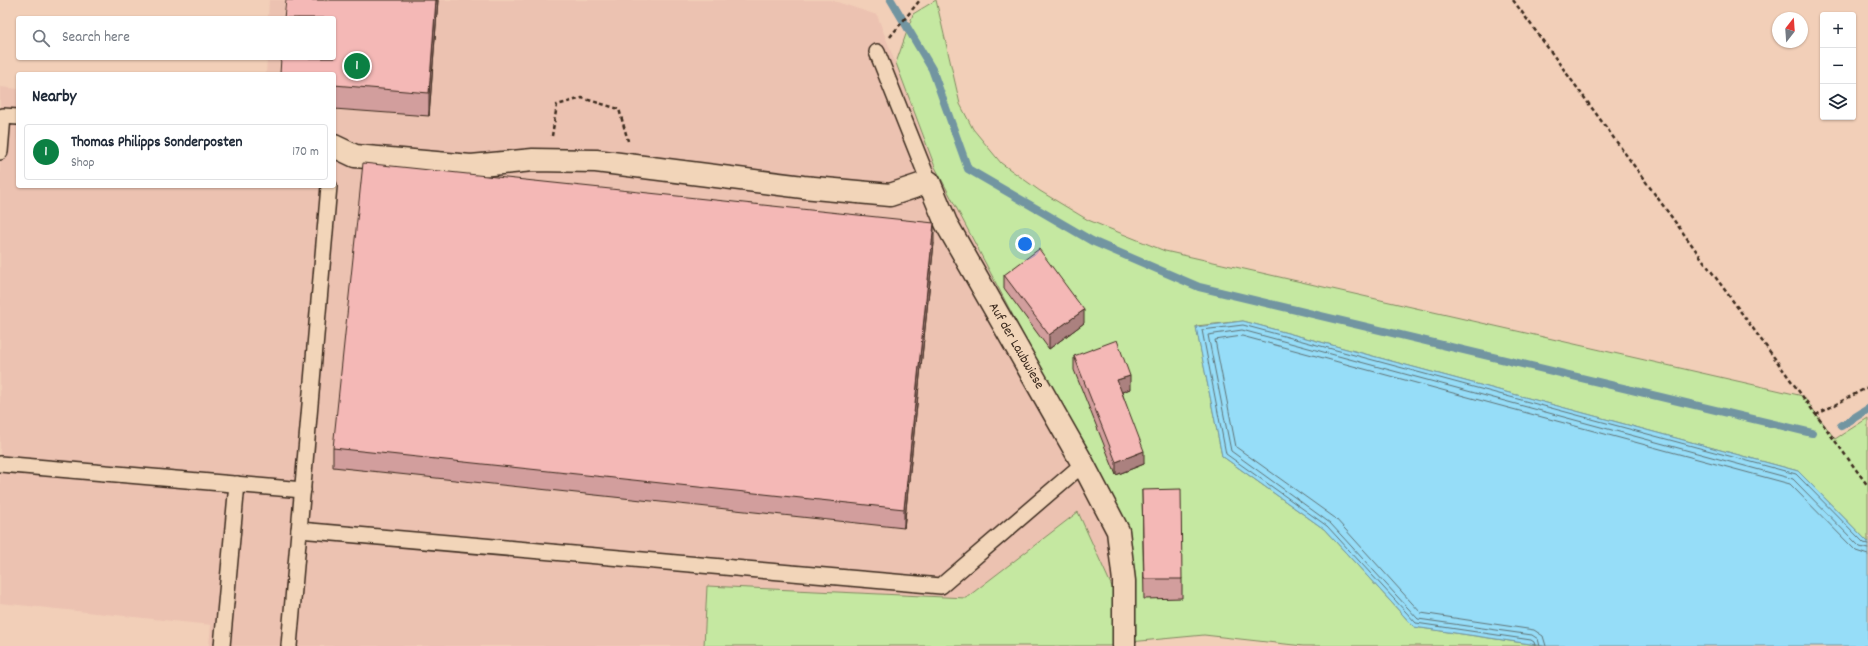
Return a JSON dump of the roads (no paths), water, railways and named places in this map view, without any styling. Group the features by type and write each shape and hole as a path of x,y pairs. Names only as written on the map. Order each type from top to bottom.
{"street":[{"path":"336,147 355,156 471,166 533,160 596,161 803,188 890,195 929,182"},
{"name":"Auf der Laubwiese","path":"929,182 946,223 1083,464 1118,530 1124,581 1124,646"}],"lane":[{"name":"Auf der Laubwiese","path":"877,52 929,182"},
{"path":"0,152 3,116 16,117"},
{"path":"289,646 329,188"},
{"path":"0,464 302,490"},
{"path":"299,530 941,586 1083,464"},
{"path":"222,646 237,484"}],"water":[{"path":"1243,321 1798,471 1868,542 1868,646 1544,646 1414,627 1324,529 1222,456 1196,327"}],"waterway":[{"path":"891,0 932,69 968,169 1092,241 1199,287 1812,433"},
{"path":"1841,426 1868,409"}],"place":[{"name":"Thomas Philipps Sonderposten","path":"357,66"}]}
